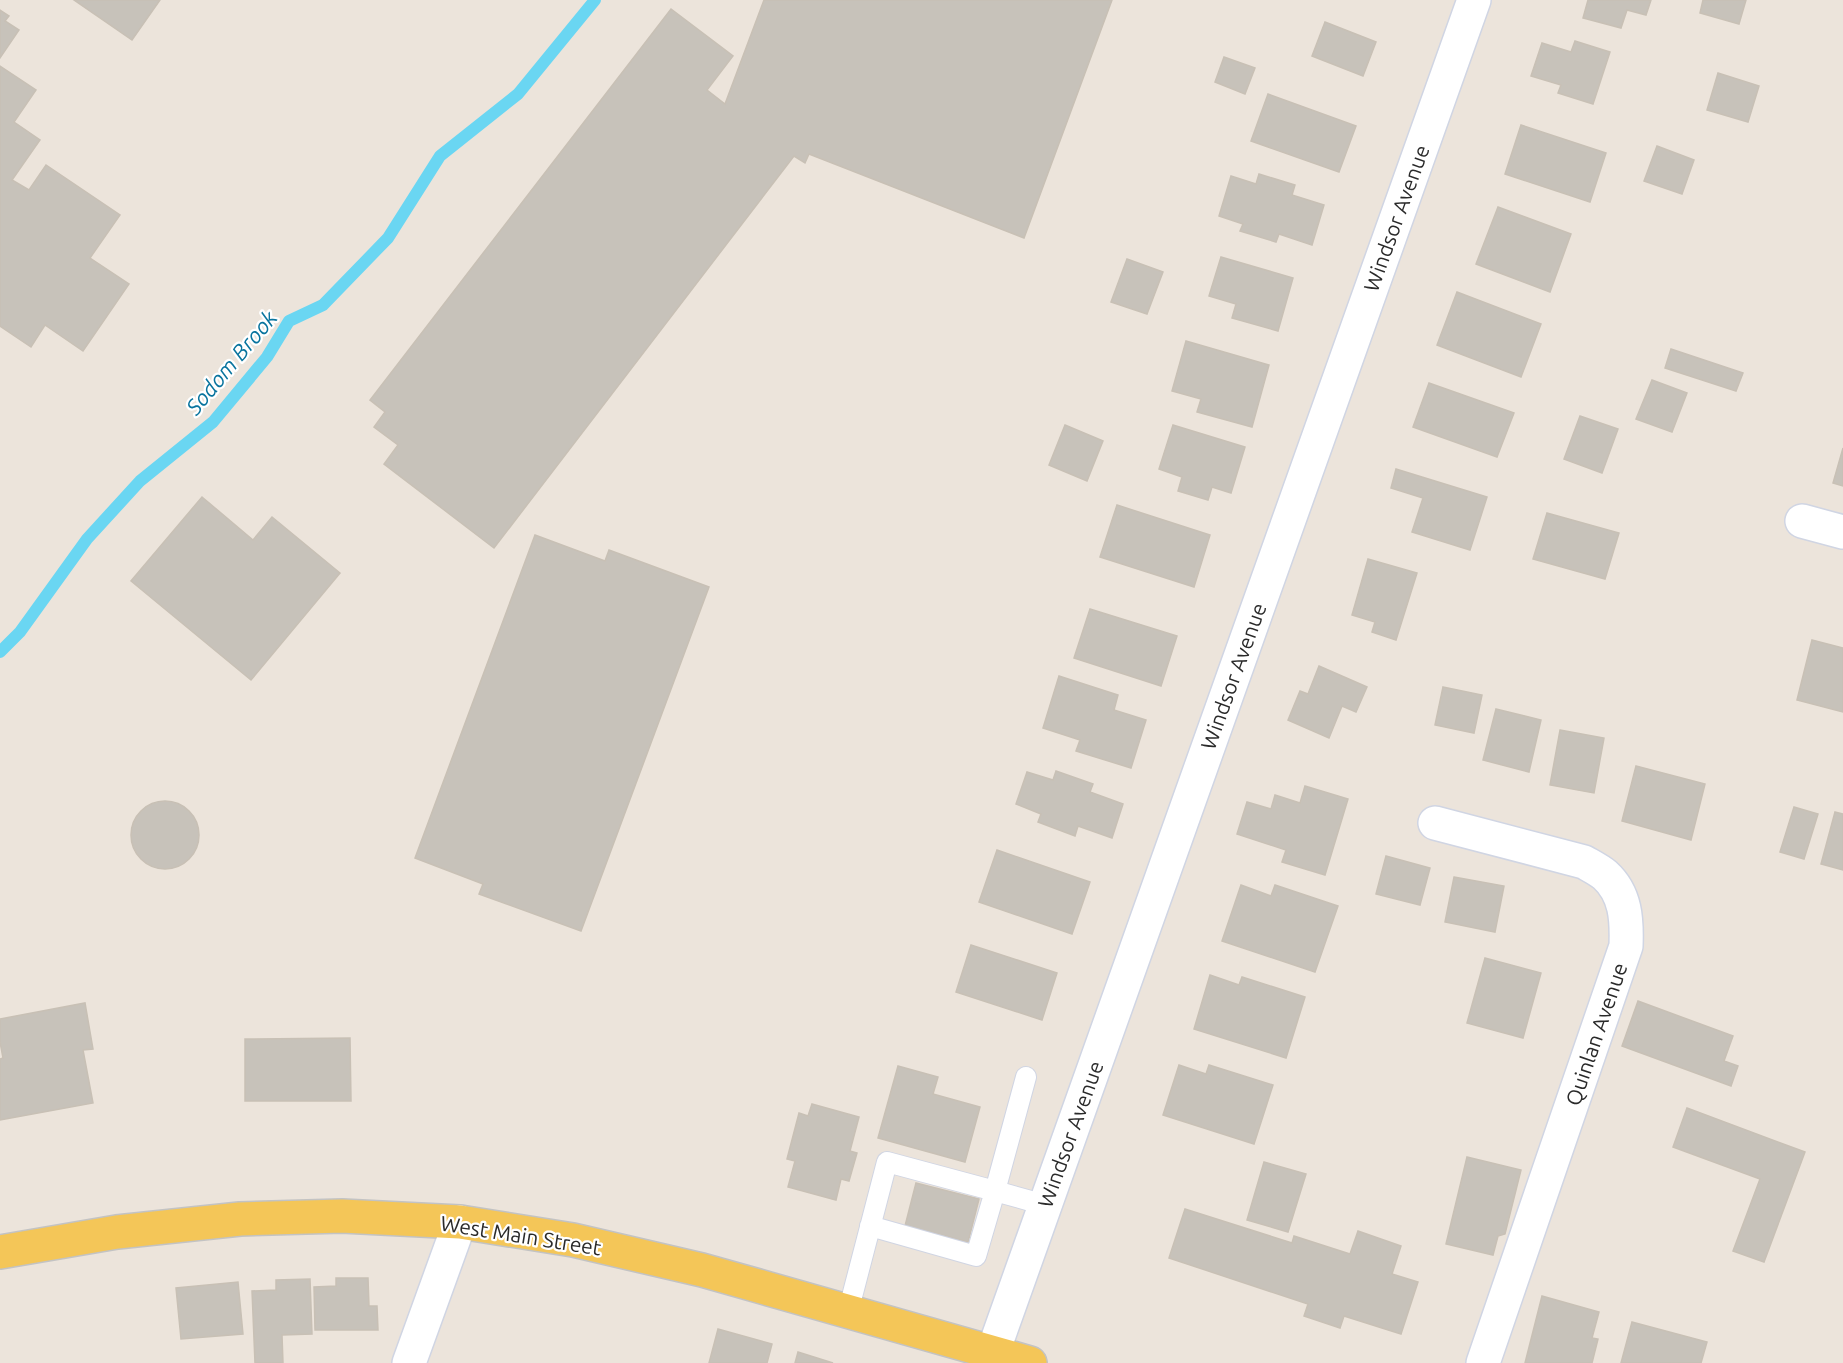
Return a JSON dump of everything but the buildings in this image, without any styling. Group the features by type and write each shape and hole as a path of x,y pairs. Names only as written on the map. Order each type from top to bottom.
{"main road":[{"name":"West Main Street","path":"0,1252 117,1232 240,1219 342,1216 460,1222 573,1240 702,1270 848,1312 991,1358 1030,1363"}],"street":[{"name":"Windsor Avenue","path":"991,1358 1474,0"},
{"path":"1802,521 1843,532"},
{"name":"Quinlan Avenue","path":"1435,823 1584,862 1605,876 1620,894 1628,920 1626,946 1483,1363"},
{"path":"409,1363 460,1222"}],"lane":[{"path":"870,1227 976,1256 1026,1077"},
{"path":"848,1312 888,1162 1045,1205"}],"waterway":[{"name":"Sodom Brook","path":"0,652 20,632 87,539 140,481 213,422 267,357 289,321 323,305 388,238 440,156 518,94 595,0"}]}
